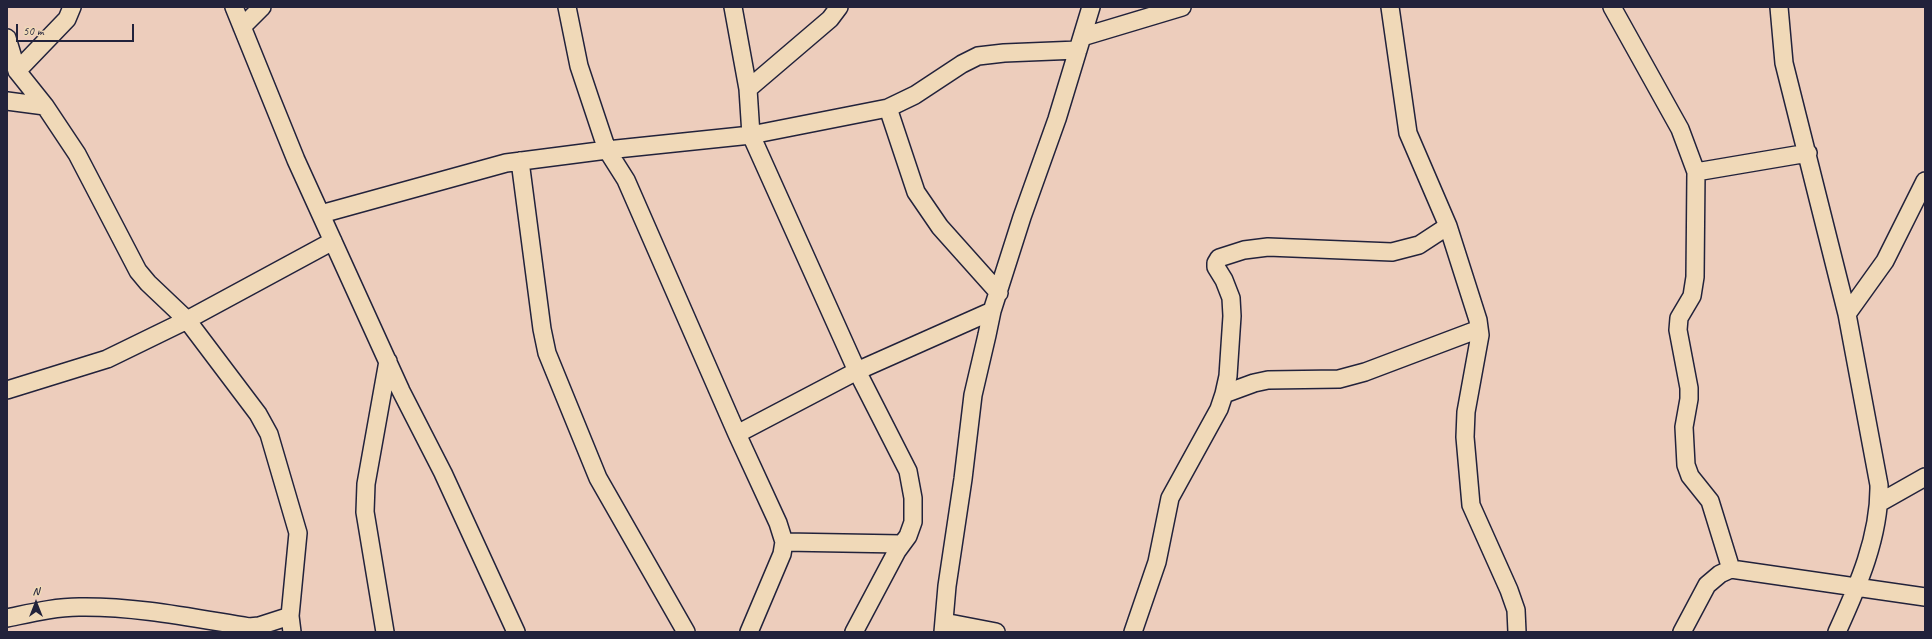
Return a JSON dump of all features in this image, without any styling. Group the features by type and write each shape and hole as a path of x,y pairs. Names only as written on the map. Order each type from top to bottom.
{"street":[{"path":"17,71 67,19 72,7"},
{"path":"234,7 296,160 388,362 442,473 516,632"},
{"path":"242,28 262,7"},
{"path":"567,7 579,66 607,150 626,180 737,434 778,523 784,542 782,554 749,632"},
{"path":"732,7 748,89 751,135 857,371 908,471 913,498 913,522 908,536 902,544 854,632"},
{"path":"748,89 830,19 839,7"},
{"path":"996,632 944,627 947,586 964,479 974,396 992,311 1022,217 1057,119 1091,7"},
{"path":"321,214 476,170 520,161 607,150 751,135 888,108 915,95 962,64 978,56 1080,43 1182,7"},
{"path":"1390,7 1408,133 1448,226 1478,320 1480,335 1466,412 1465,437 1471,505 1514,603 1516,610 1517,632"},
{"path":"1612,7 1680,129 1696,172 1695,277 1692,296 1679,318 1678,330 1690,388 1690,399 1684,427 1686,465 1690,476 1710,501 1731,569"},
{"path":"1779,7 1784,63 1808,153 1847,314 1879,485 1879,503 1866,564 1858,587 1837,632"},
{"path":"7,38 17,71 45,106 77,154 138,271 148,283 187,320 258,414 269,434 298,533 291,624 249,627 138,609 80,606 56,608 7,618"},
{"path":"7,101 45,106"},
{"path":"888,108 916,192 940,227 999,293"},
{"path":"1696,172 1808,153"},
{"path":"520,161 542,329 547,353 598,478 686,632"},
{"path":"1847,314 1885,260 1925,181"},
{"path":"1134,632 1157,562 1170,498 1219,408 1224,394 1228,376 1232,316 1231,298 1224,280 1216,267 1216,263 1219,258 1244,250 1268,247 1392,252 1419,245 1448,226"},
{"path":"7,390 107,359 187,320 333,241"},
{"path":"737,434 857,371 992,311"},
{"path":"1224,394 1254,383 1268,380 1339,379 1365,372 1479,328"},
{"path":"385,632 365,512 366,484 388,362"},
{"path":"1879,503 1925,477"},
{"path":"784,542 902,544"},
{"path":"1682,632 1707,585 1731,569 1925,597"}]}
